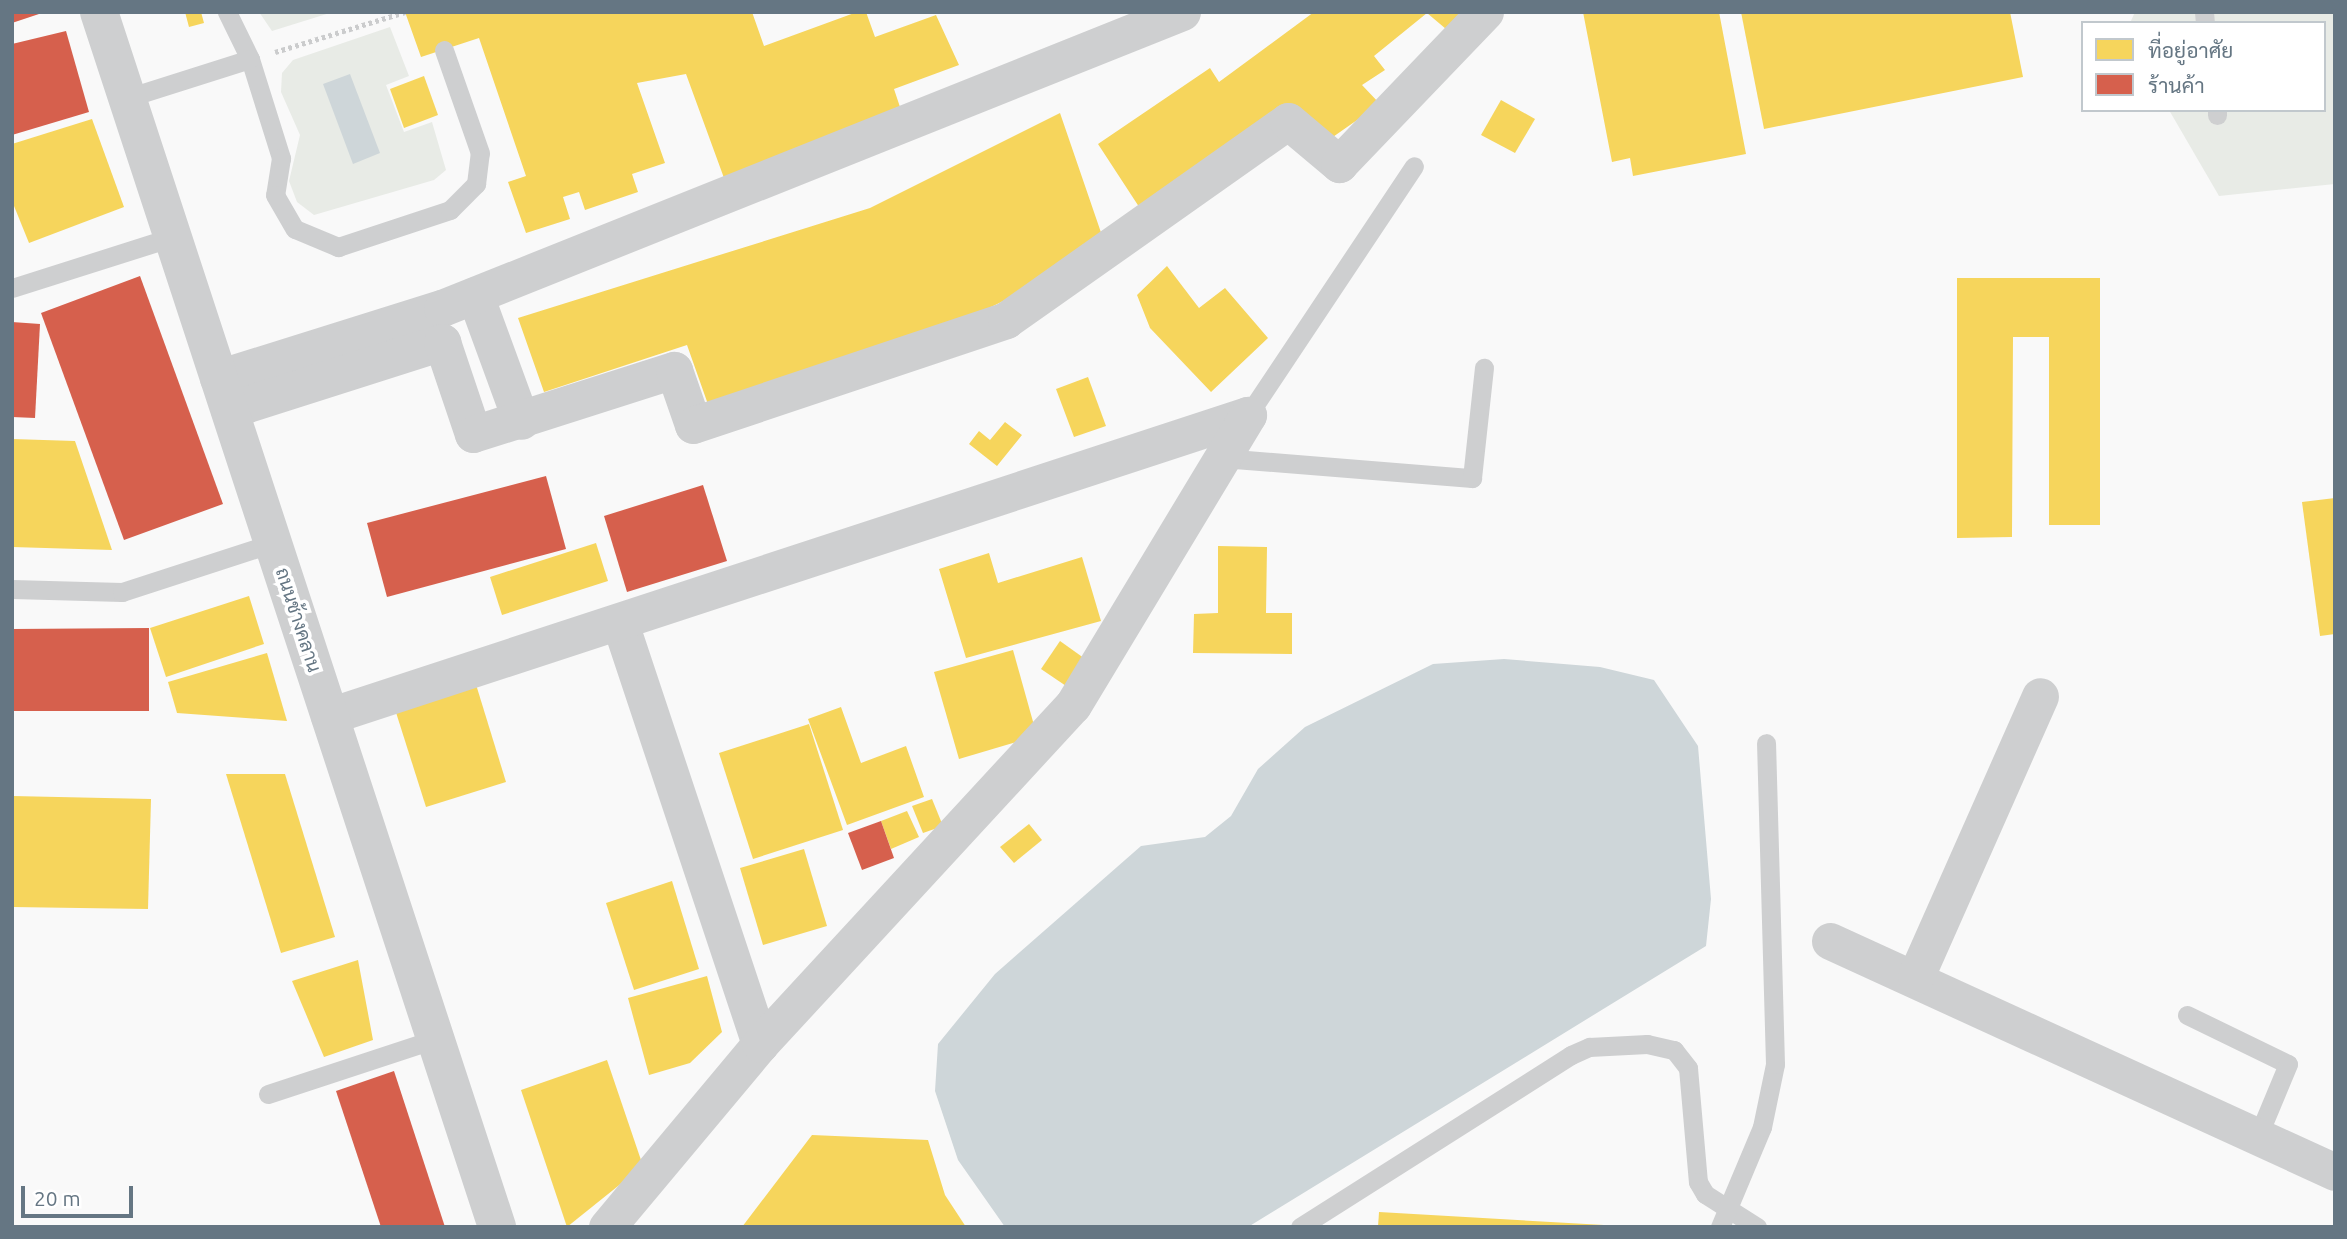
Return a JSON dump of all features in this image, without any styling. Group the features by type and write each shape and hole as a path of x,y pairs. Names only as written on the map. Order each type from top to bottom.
{"street":[{"name":"ถนนช้างคลาน","path":"99,12 497,1227"},
{"path":"224,394 1182,12"},
{"path":"224,394 442,342 473,434 521,421 674,370 693,425 1006,320 1288,121 1339,164 1485,12"},
{"path":"475,295 521,421"},
{"path":"607,1227 760,1044 1073,705 1248,415"},
{"path":"329,716 620,624 1248,415"},
{"path":"620,624 760,1044"},
{"path":"1916,976 2039,696"},
{"path":"1830,942 1916,976 2335,1172"}],"lane":[{"path":"227,12 250,59 281,158 275,195 295,229 338,247 450,209 476,184 480,153 444,50"},
{"path":"127,98 250,59"},
{"path":"1248,415 1414,166"},
{"path":"12,288 173,237"},
{"path":"1222,458 1472,478 1483,368"},
{"path":"12,589 122,592 273,543"},
{"path":"1722,1218 1762,1127 1775,1064 1766,743"},
{"path":"2187,1015 2288,1064 2258,1136"},
{"path":"268,1094 435,1039"},
{"path":"1300,1227 1571,1055 1589,1048 1647,1044 1683,1057 1698,1182 1722,1218 1758,1227"}],"path":[{"path":"250,59 405,12"}],"shaded area":[{"path":"259,12 333,12 272,31"},
{"path":"2135,12 2335,12 2335,184 2219,196 2170,112 2326,112 2326,21 2131,21"},
{"path":"390,27 409,76 386,85 404,132 432,122 446,170 434,180 314,215 297,202 289,181 300,135 281,92 282,73 293,60"},
{"path":"350,74 380,153 353,164 323,84"},
{"path":"1504,659 1600,667 1654,680 1698,746 1711,899 1706,946 1248,1227 1005,1227 958,1160 935,1091 938,1044 995,974 1141,846 1205,837 1231,816 1258,769 1305,727 1433,664"}],"building: ที่อยู่อาศัย":[{"path":"185,12 201,12 204,23 189,27"},
{"path":"405,12 752,12 764,46 857,12 866,12 875,37 936,15 959,65 894,89 902,113 724,178 686,74 637,83 665,163 632,174 638,192 585,210 579,192 563,197 570,219 526,233 508,182 526,176 479,38 421,57"},
{"path":"1314,12 1462,12 1446,29 1427,13 1374,56 1385,70 1362,85 1380,104 1330,139 1293,109 1145,216 1098,144 1210,68 1219,82"},
{"path":"1583,12 1719,12 1746,154 1633,176 1630,158 1612,162"},
{"path":"1741,12 2010,12 2023,77 1764,129"},
{"path":"424,76 438,115 404,128 390,89"},
{"path":"1501,100 1535,119 1515,153 1481,135"},
{"path":"1060,113 1107,250 910,347 710,410 687,345 544,392 518,318 870,208"},
{"path":"92,119 124,207 29,243 12,201 12,144"},
{"path":"1167,266 1199,308 1225,288 1268,338 1211,392 1150,328 1137,295"},
{"path":"1957,278 2100,278 2100,525 2049,525 2049,337 2013,337 2012,537 1957,538"},
{"path":"1088,377 1106,426 1074,437 1056,389"},
{"path":"1005,422 1022,435 997,466 969,444 979,431 990,440"},
{"path":"12,439 75,441 112,550 12,547"},
{"path":"2335,498 2335,634 2320,636 2302,502"},
{"path":"596,543 608,581 502,615 490,577"},
{"path":"1218,546 1267,547 1266,613 1292,613 1292,654 1193,653 1194,614 1218,613"},
{"path":"989,553 998,583 1082,557 1101,621 966,658 939,569"},
{"path":"249,596 264,644 166,677 150,628"},
{"path":"1060,641 1088,661 1069,688 1041,669"},
{"path":"1013,650 1037,736 959,759 934,672"},
{"path":"267,653 287,721 177,713 168,682"},
{"path":"474,678 506,782 426,807 393,703"},
{"path":"841,707 861,763 906,746 924,797 847,825 808,719"},
{"path":"809,724 843,830 753,859 719,753"},
{"path":"226,774 285,774 335,937 281,953"},
{"path":"12,796 151,799 148,909 12,907"},
{"path":"932,799 943,826 923,833 912,806"},
{"path":"907,811 919,837 891,849 881,821"},
{"path":"1029,824 1042,840 1014,863 1000,847"},
{"path":"804,849 827,926 763,945 740,868"},
{"path":"672,881 699,969 634,990 606,903"},
{"path":"358,960 373,1040 324,1057 292,981"},
{"path":"707,976 722,1032 690,1063 649,1075 628,998"},
{"path":"607,1060 643,1166 567,1227 521,1090"},
{"path":"812,1135 928,1140 945,1195 966,1227 742,1227"},
{"path":"1379,1212 1604,1225 1604,1227 1378,1227"}],"building: ร้านค้า":[{"path":"12,12 42,12 42,13 12,23"},
{"path":"66,31 89,112 12,135 12,44"},
{"path":"140,276 223,504 124,540 41,313"},
{"path":"12,322 40,324 35,418 12,417"},
{"path":"546,476 566,549 387,597 367,523"},
{"path":"703,485 727,561 627,592 604,516"},
{"path":"149,628 149,711 12,711 12,629"},
{"path":"881,821 894,858 862,870 848,833"},
{"path":"394,1071 445,1227 381,1227 336,1091"}]}
